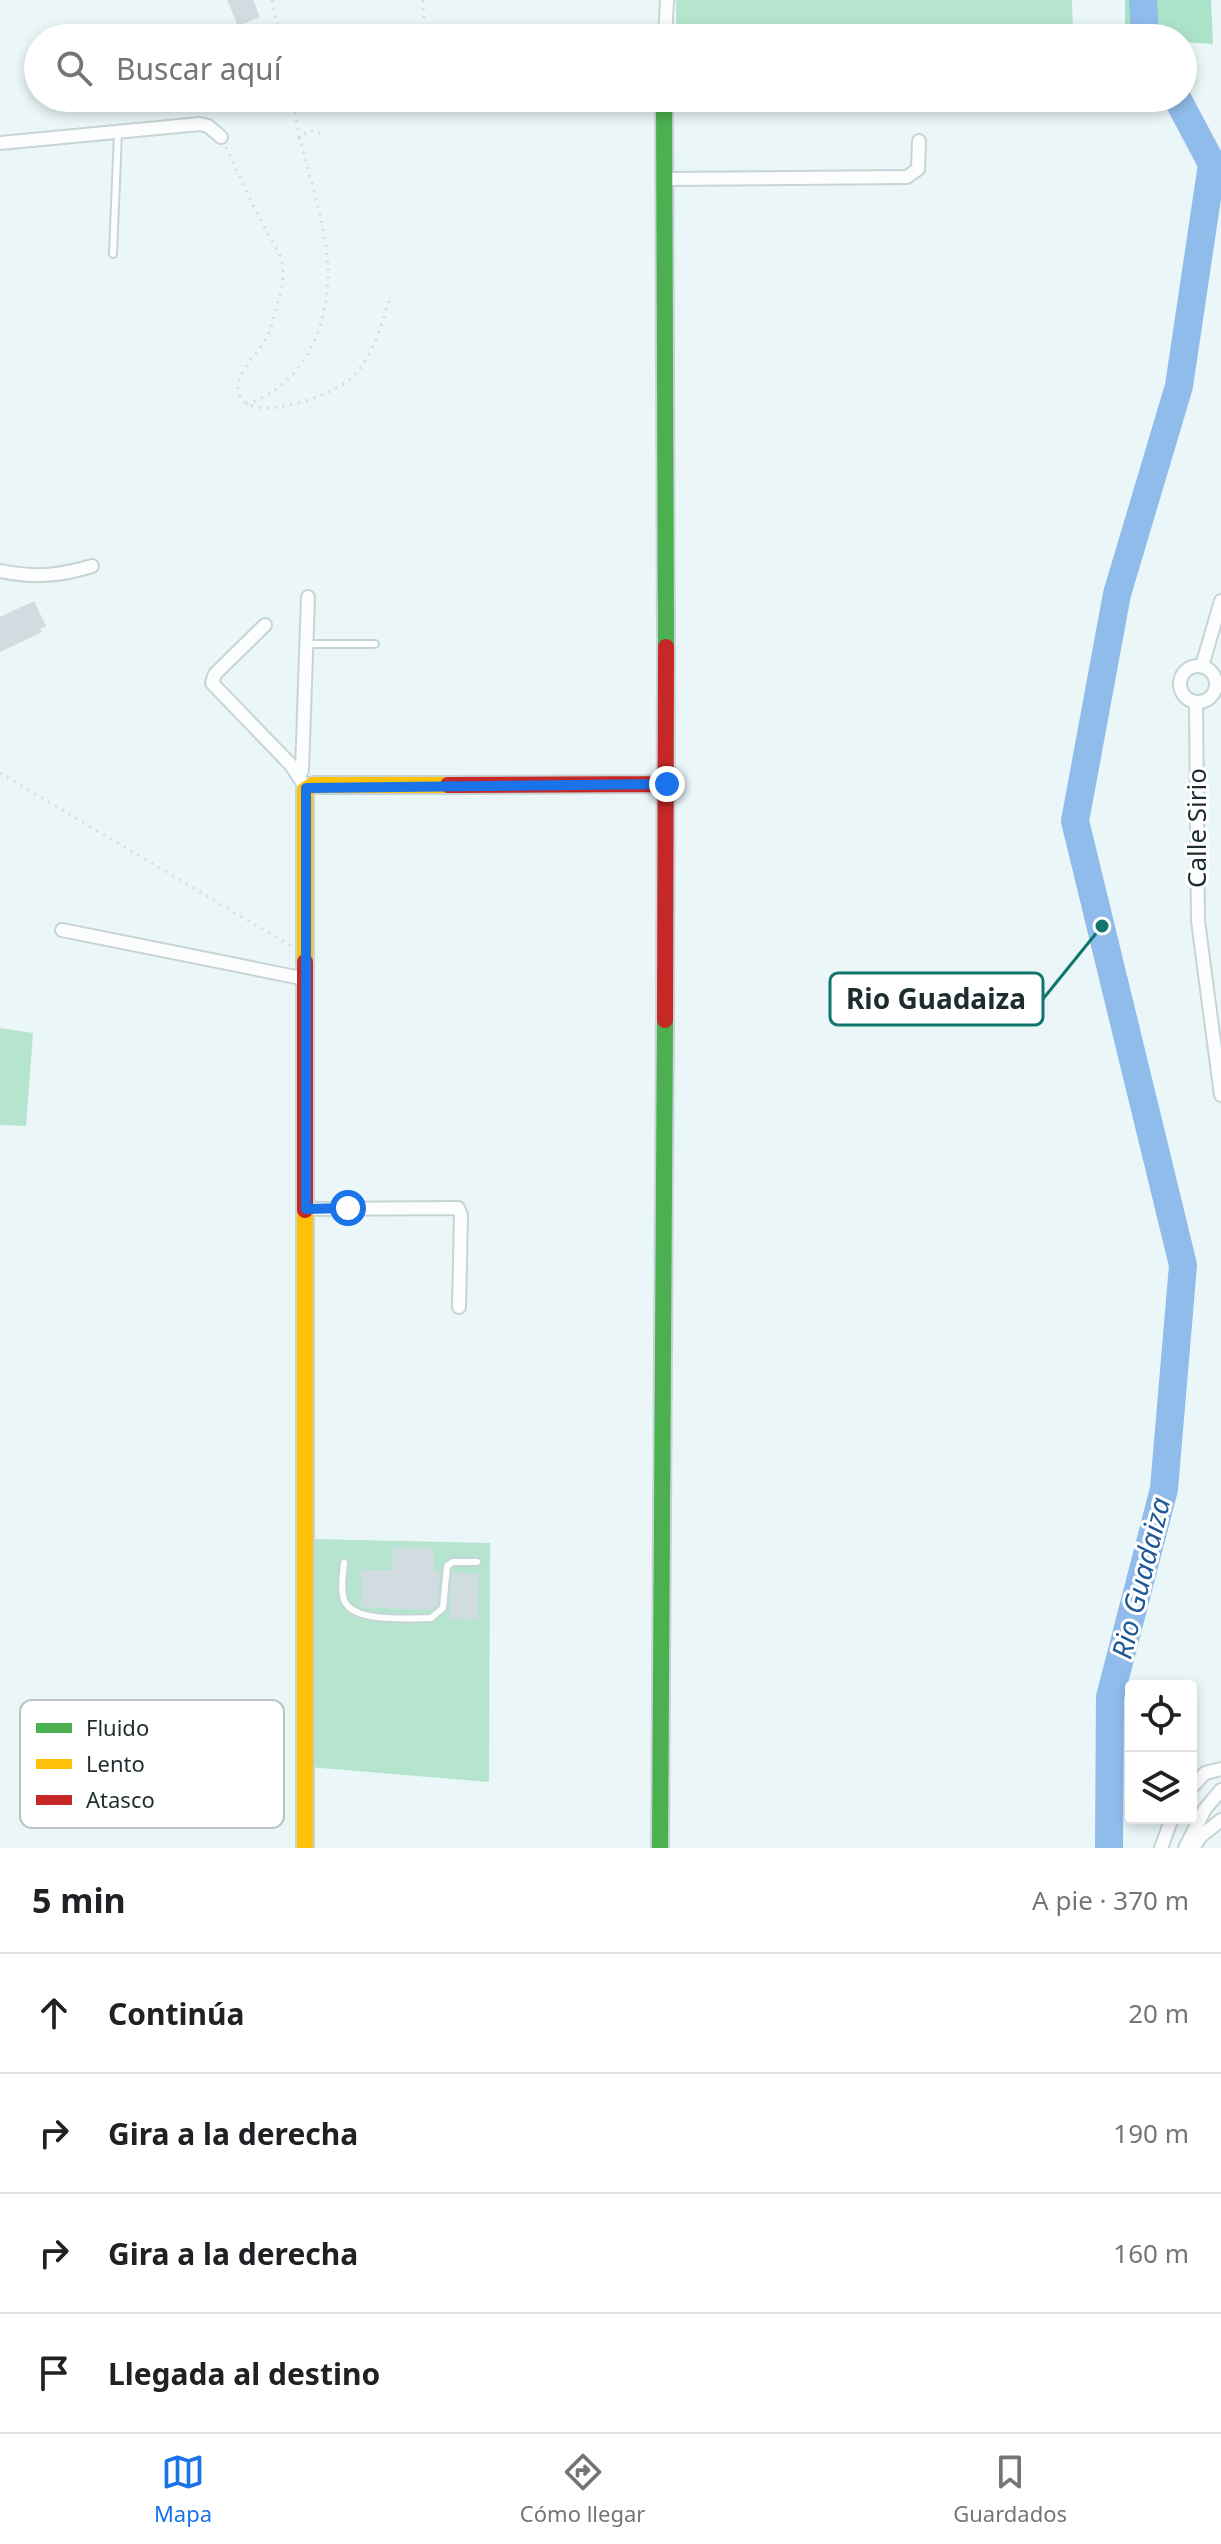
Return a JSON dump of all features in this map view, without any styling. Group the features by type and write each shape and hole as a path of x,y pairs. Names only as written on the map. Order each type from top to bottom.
{"street":[{"path":"666,24 667,0"},
{"path":"660,1848 667,784 664,112"},
{"path":"0,143 200,124 221,137"},
{"path":"664,179 907,177 918,169 919,141"},
{"path":"0,571 32,577 62,575 92,566"},
{"path":"305,1848 306,951 302,770 308,597"},
{"path":"1202,666 1220,609"},
{"path":"265,625 215,674 212,683 302,782 667,784"},
{"path":"1192,666 1202,666 1216,678 1217,687 1205,702 1196,703 1181,691 1180,681 1192,666"},
{"name":"Calle Sirio","path":"1196,703 1198,921 1221,1095"},
{"path":"62,930 306,979"},
{"path":"306,1209 458,1208 461,1215 459,1307"},
{"path":"1197,1782 1205,1773 1221,1769"},
{"path":"1185,1848 1205,1809 1221,1790"},
{"path":"1193,1848 1201,1836 1221,1820"},
{"path":"1161,1848 1170,1824"}],"lane":[{"path":"113,254 118,131"},
{"path":"306,644 375,644"},
{"path":"344,1563 344,1598 352,1611 367,1616 431,1618 443,1608 447,1566 453,1562 477,1562"}],"path":[{"path":"272,0 277,24"},
{"path":"423,0 424,24"},
{"path":"246,404 283,387 297,372 311,347 325,308 328,266 298,139 295,112"},
{"path":"298,139 310,130 324,135"},
{"path":"221,137 262,223 275,240 286,274 268,334 238,384 239,394 246,404 259,410 281,408 346,383 374,346 390,298"},
{"path":"0,773 306,951"}],"green space":[{"path":"676,0 1072,0 1073,24 676,24"},
{"path":"1125,0 1211,0 1213,44 1197,43 1197,24 1125,24"},
{"path":"0,1028 33,1033 26,1126 0,1125"},
{"path":"312,1539 490,1543 489,1782 309,1767"}],"building":[{"path":"227,0 253,0 260,17 237,24"},
{"path":"34,601 46,626 40,629 42,632 0,652 0,617"},
{"path":"393,1547 434,1548 434,1572 440,1572 437,1605 431,1610 361,1607 361,1570 392,1570"},
{"path":"452,1572 479,1574 478,1620 449,1619"}],"waterway":[{"name":"Rio Guadaiza","path":"1143,0 1144,24"},
{"name":"Rio Guadaiza","path":"1109,1848 1110,1697 1164,1489 1183,1265 1075,821 1117,594 1179,386 1212,164 1184,112"}],"traffic: fast":[{"path":"664,112 666,647"},
{"path":"660,1848 665,1020"}],"traffic: slow":[{"path":"305,962 305,790 313,785 448,785"},
{"path":"305,1210 305,1848"}],"traffic: jam":[{"path":"665,1020 666,647"},
{"path":"448,785 667,784"},
{"path":"305,962 305,1210"}],"place":[{"name":"Rio Guadaiza","path":"1102,926"}],"route":[{"path":"348,1208 306,1209 306,788 313,785 667,784"}]}
